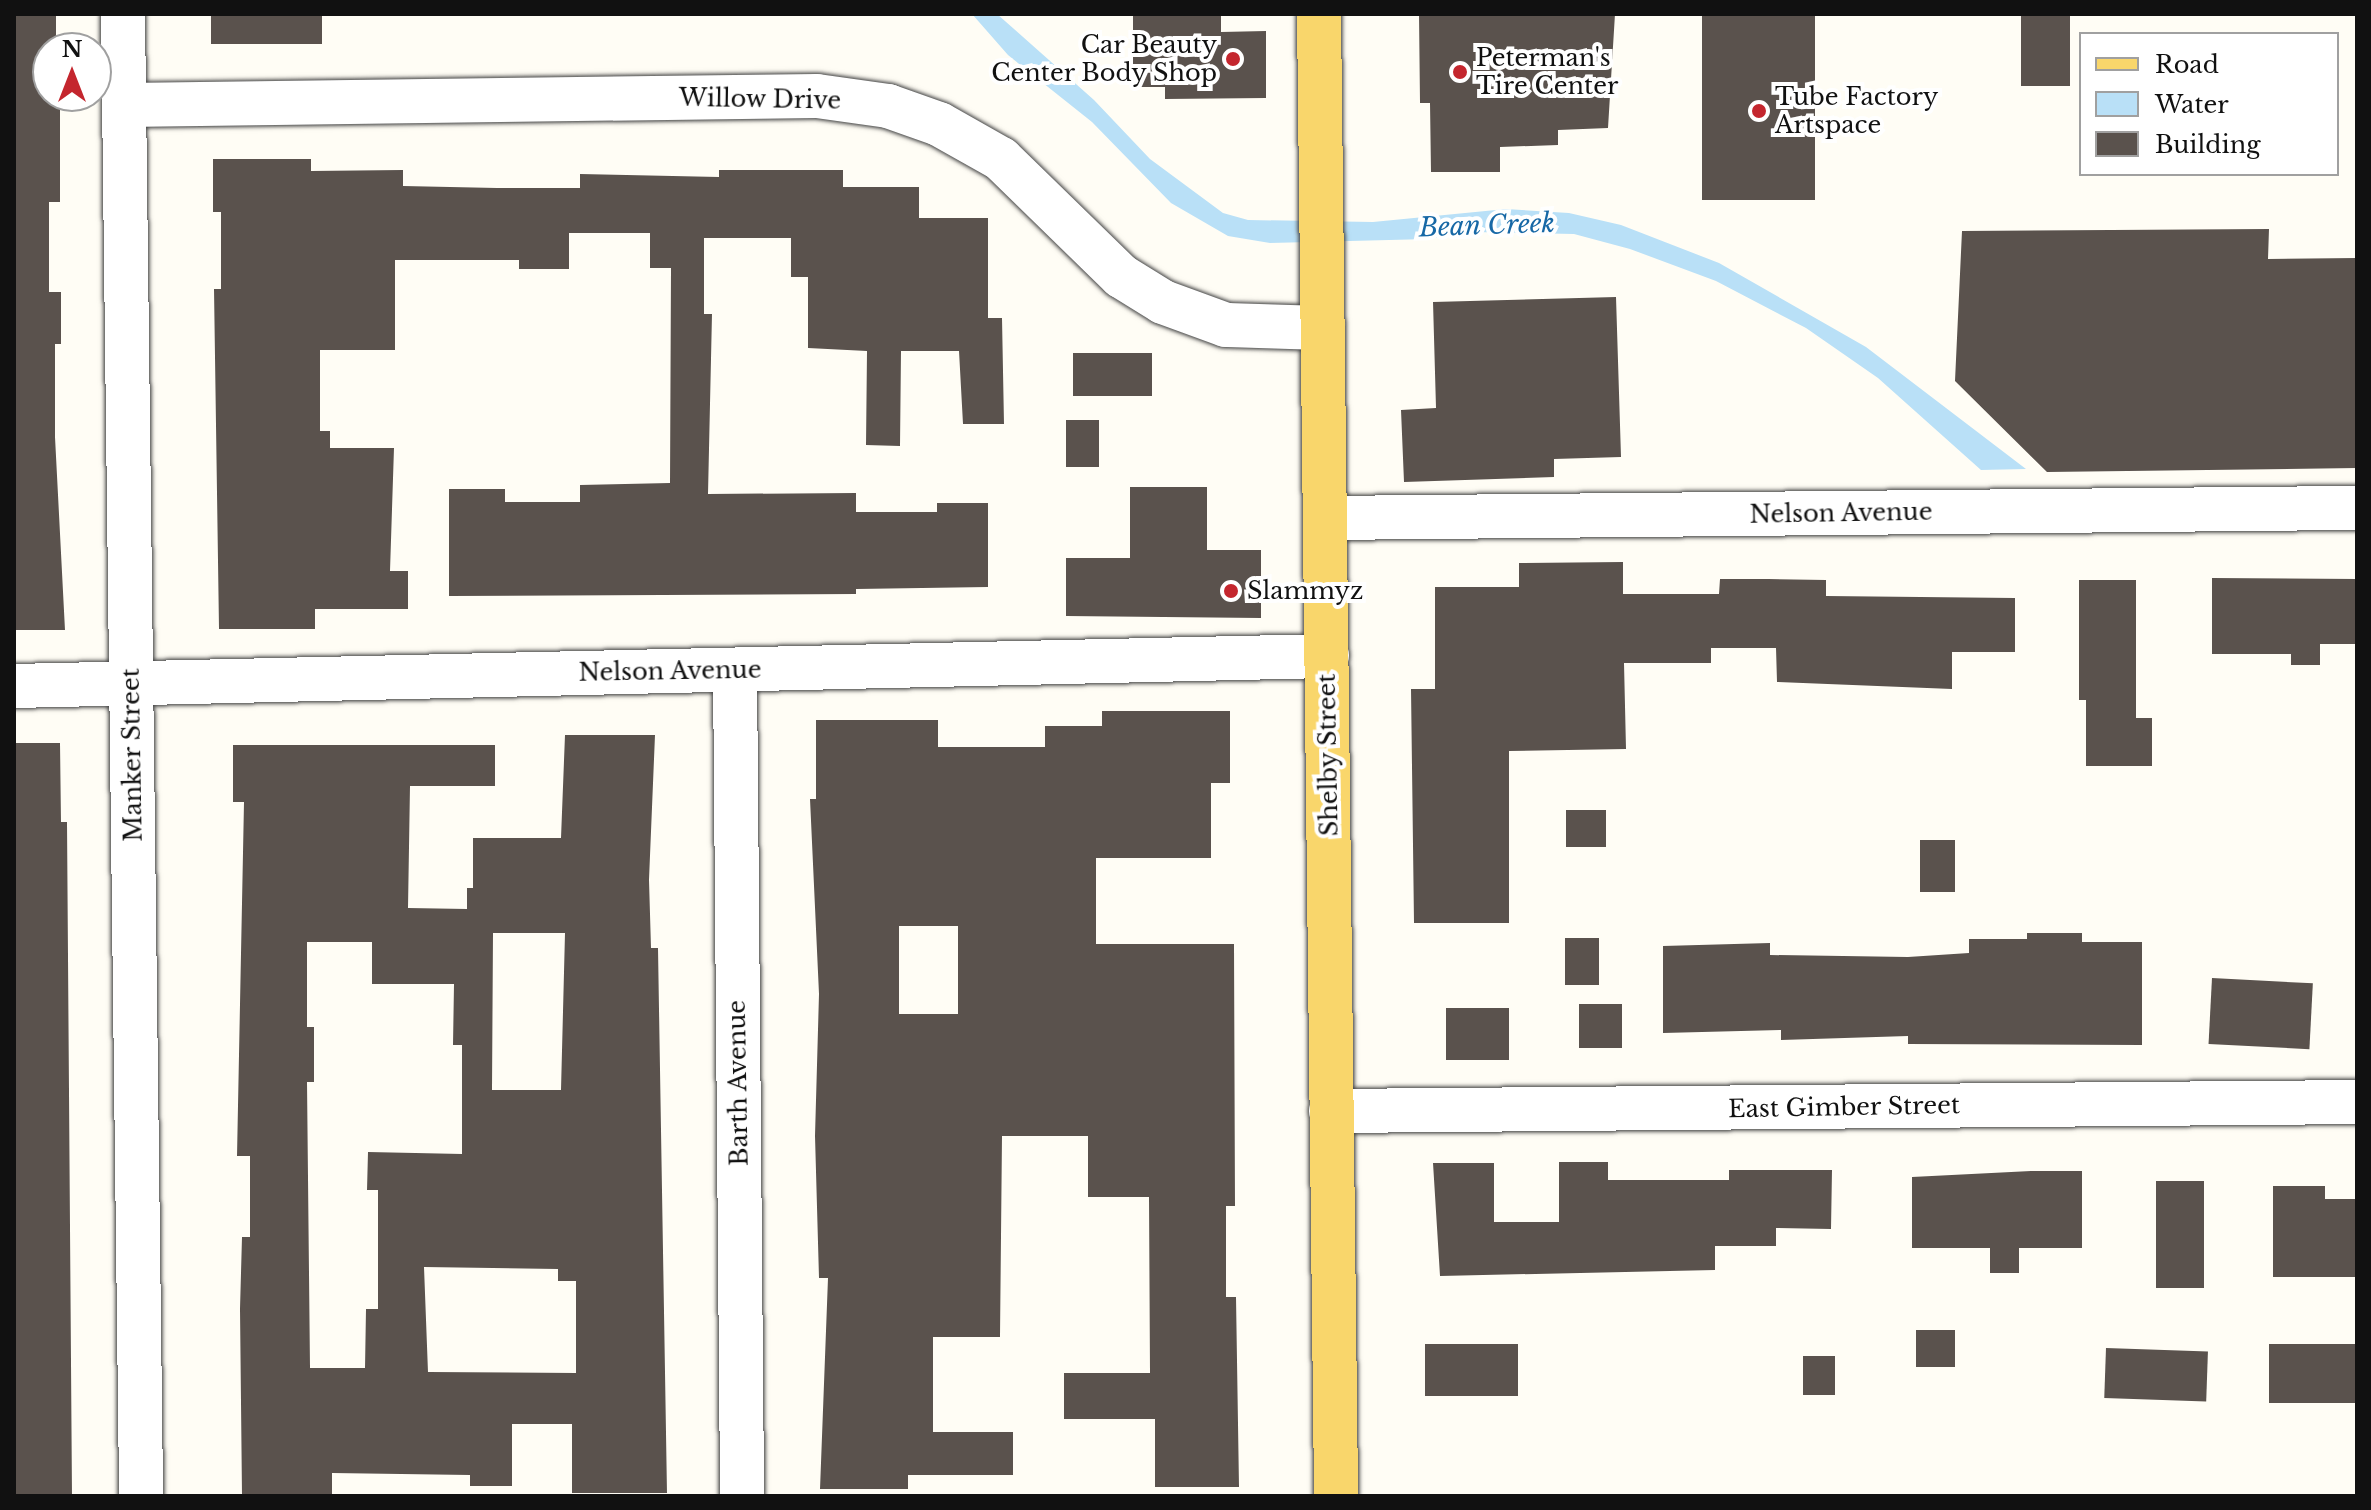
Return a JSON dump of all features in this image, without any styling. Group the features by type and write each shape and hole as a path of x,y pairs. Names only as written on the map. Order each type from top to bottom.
{"main road":[{"name":"Shelby Street","path":"1319,14 1336,1496"}],"street":[{"name":"Manker Street","path":"123,14 141,1496"},
{"name":"Willow Drive","path":"125,105 817,96 888,106 939,124 1001,159 1121,276 1163,302 1226,325 1323,310"},
{"name":"Nelson Avenue","path":"1325,518 2357,508"},
{"name":"Nelson Avenue","path":"14,686 1327,656"},
{"name":"Barth Avenue","path":"735,670 742,1496"},
{"name":"East Gimber Street","path":"1331,1111 2357,1102"}],"water":[{"name":"Bean Creek","path":"972,14 997,14 1094,100 1150,159 1223,213 1248,220 1373,222 1506,209 1569,213 1621,225 1719,263 1866,347 2026,469 1981,470 1878,378 1806,328 1716,281 1630,249 1574,234 1473,232 1429,239 1270,243 1228,236 1171,203 1092,122 1008,55"}],"building":[{"path":"211,14 322,14 322,44 211,44"},
{"path":"1419,14 1615,14 1608,128 1558,130 1558,145 1500,147 1500,172 1431,172 1430,103 1420,103"},
{"name":"Tube Factory Artspace","path":"1702,14 1815,14 1815,200 1702,200"},
{"path":"2021,14 2070,14 2070,86 2021,86"},
{"path":"14,16 56,16 56,32 32,32 32,112 60,112 60,202 49,202 49,292 61,292 61,344 55,344 55,437 65,630 14,630"},
{"path":"1133,16 1221,16 1221,32 1266,31 1266,98 1165,99 1165,87 1133,87"},
{"path":"213,159 311,159 311,171 403,170 403,186 497,188 580,188 580,174 719,177 719,170 843,170 843,187 919,187 919,218 988,218 988,318 1002,318 1004,424 963,424 959,351 901,351 900,446 866,445 867,351 808,348 808,277 791,277 791,238 704,238 704,314 712,314 708,494 856,493 856,512 937,512 937,503 988,503 988,587 856,589 856,594 449,596 449,489 505,489 505,502 580,502 580,485 670,483 671,268 650,268 650,233 569,233 569,269 519,269 519,260 395,260 395,350 320,350 320,431 330,431 330,448 394,448 390,571 408,571 408,609 315,609 315,629 219,629 214,289 221,289 221,212 213,212"},
{"path":"2269,229 2268,259 2357,258 2357,468 2047,472 1955,381 1962,231"},
{"path":"1616,297 1621,457 1554,459 1554,477 1404,482 1401,410 1436,408 1433,302"},
{"path":"1073,353 1152,353 1152,396 1073,396"},
{"path":"1066,420 1099,420 1099,467 1066,467"},
{"path":"1130,487 1207,487 1207,550 1261,550 1261,618 1066,616 1066,558 1130,558"},
{"path":"1623,562 1623,594 1719,594 1720,579 1768,579 1826,580 1826,596 2015,598 2015,652 1952,652 1952,689 1777,682 1776,648 1711,648 1711,663 1624,663 1626,749 1509,751 1509,923 1414,923 1411,689 1435,689 1435,587 1519,587 1519,563"},
{"path":"2212,578 2357,579 2357,644 2320,644 2320,665 2291,665 2291,654 2212,654"},
{"path":"2079,580 2136,580 2136,718 2152,718 2152,766 2086,766 2086,700 2079,700"},
{"path":"1102,711 1230,711 1230,783 1211,783 1211,858 1096,858 1096,944 1234,944 1235,1206 1226,1206 1226,1297 1236,1297 1239,1487 1155,1487 1155,1419 1064,1419 1064,1373 1150,1373 1149,1197 1088,1197 1088,1136 1002,1136 1000,1337 933,1337 933,1432 1013,1432 1013,1475 908,1475 908,1489 820,1489 828,1278 819,1278 815,1136 819,994 810,799 816,799 816,720 938,720 938,747 1045,747 1045,726 1102,726","holes":["899,926 958,926 958,1014 899,1014"]},
{"path":"565,735 655,735 649,880 651,948 658,948 667,1493 572,1493 572,1424 512,1424 512,1486 470,1486 470,1475 332,1473 332,1496 242,1496 240,1309 242,1237 250,1237 250,1156 237,1156 244,802 233,802 233,745 495,745 495,786 410,786 408,908 467,909 467,888 473,888 473,838 561,838","holes":["493,933 565,933 561,1090 492,1090","307,942 372,942 372,984 454,984 453,1045 462,1045 462,1154 368,1152 367,1190 378,1190 378,1309 366,1309 365,1368 310,1368 307,1082 314,1082 314,1027 307,1027","424,1267 558,1269 558,1281 576,1281 576,1373 428,1372"]},
{"path":"14,743 60,743 61,822 67,822 72,1496 14,1496"},
{"path":"1566,810 1606,810 1606,847 1566,847"},
{"path":"1920,840 1955,840 1955,892 1920,892"},
{"path":"2027,933 2082,933 2082,942 2142,942 2142,1045 1908,1044 1908,1036 1781,1040 1781,1030 1663,1033 1663,946 1770,943 1770,955 1908,957 1969,953 1969,939 2027,939"},
{"path":"1565,938 1599,938 1599,985 1565,985"},
{"path":"2212,978 2313,983 2309,1049 2209,1044"},
{"path":"1579,1004 1622,1004 1622,1048 1579,1048"},
{"path":"1446,1008 1509,1008 1509,1060 1446,1060"},
{"path":"1559,1162 1608,1162 1608,1180 1729,1180 1729,1170 1832,1170 1831,1229 1776,1228 1776,1246 1715,1246 1715,1270 1440,1276 1433,1163 1494,1163 1494,1222 1559,1222"},
{"path":"2082,1171 2082,1248 2019,1248 2019,1273 1990,1273 1990,1248 1912,1248 1912,1177"},
{"path":"2156,1181 2204,1181 2204,1288 2156,1288"},
{"path":"2273,1186 2325,1186 2325,1199 2357,1199 2357,1277 2273,1277"},
{"path":"1916,1330 1955,1330 1955,1367 1916,1367"},
{"path":"1425,1344 1518,1344 1518,1396 1425,1396"},
{"path":"2269,1344 2357,1344 2357,1403 2269,1403"},
{"path":"2106,1348 2208,1352 2206,1402 2104,1398"},
{"path":"1803,1356 1835,1356 1835,1395 1803,1395"}],"place":[{"name":"Car Beauty Center Body Shop","path":"1233,59"},
{"name":"Peterman's Tire Center","path":"1460,72"},
{"name":"Tube Factory Artspace","path":"1759,111"},
{"name":"Slammyz","path":"1231,591"}]}
